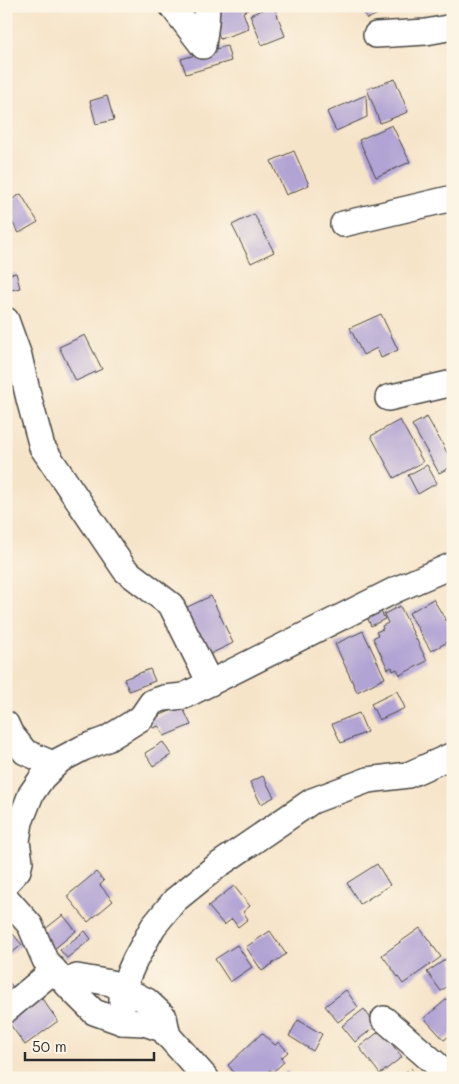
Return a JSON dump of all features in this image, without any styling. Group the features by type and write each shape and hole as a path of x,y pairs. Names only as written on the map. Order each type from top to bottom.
{"street":[{"path":"172,6 203,46 207,6"},
{"path":"376,35 426,32 453,27"},
{"path":"343,224 453,198"},
{"path":"6,320 19,356 42,447 125,570 171,605 210,682"},
{"path":"388,398 453,382"},
{"path":"6,883 18,870 20,862 17,841 20,822 31,794 42,778 60,760 83,748 107,739 141,718 152,702 164,698 184,696 395,590 453,565"},
{"path":"6,724 10,733 25,752 55,765"},
{"path":"122,1022 122,988 153,927 175,900 217,866 312,801 368,780 408,775 453,755"},
{"path":"6,898 30,924 45,960 94,1012 122,1022 144,1023 162,1029 206,1078"},
{"path":"6,1010 60,976 77,977 111,983 147,1002 164,1017 168,1036"},
{"path":"384,1019 452,1078"}],"building":[{"path":"256,6 243,12 249,29 220,39 209,7"},
{"path":"274,6 285,36 262,45 250,15"},
{"path":"361,6 382,6 384,11 367,19"},
{"path":"227,46 231,61 186,74 181,59"},
{"path":"395,79 408,112 380,123 367,89"},
{"path":"366,95 367,117 336,131 327,112"},
{"path":"107,96 114,120 96,124 90,101"},
{"path":"392,125 410,162 376,177 359,140"},
{"path":"294,151 309,185 286,195 271,161"},
{"path":"21,194 38,222 19,233 6,213 6,203"},
{"path":"254,214 274,252 251,263 232,225"},
{"path":"16,273 20,288 6,291 6,275"},
{"path":"381,314 398,350 381,358 377,348 363,355 350,328"},
{"path":"85,335 102,369 76,381 59,347"},
{"path":"427,417 453,463 453,466 439,473 412,425"},
{"path":"400,420 423,462 394,478 371,436"},
{"path":"427,465 437,483 418,494 408,475"},
{"path":"211,596 233,643 206,656 183,609"},
{"path":"433,599 453,632 453,639 431,651 409,613"},
{"path":"400,606 427,661 400,675 397,669 393,671 392,667 388,669 373,638 378,635 376,632 383,629 382,626 388,623 384,614"},
{"path":"379,608 385,619 371,626 366,615"},
{"path":"363,631 385,678 357,692 335,644"},
{"path":"150,669 155,681 129,691 124,679"},
{"path":"397,691 405,708 379,720 371,704"},
{"path":"182,706 191,725 164,736 159,726 153,728 149,720"},
{"path":"359,713 367,732 341,743 332,724"},
{"path":"163,742 171,755 153,766 145,753"},
{"path":"263,776 274,797 261,804 250,782"},
{"path":"377,864 390,885 360,904 347,883"},
{"path":"96,872 104,881 100,885 113,901 88,922 67,896"},
{"path":"234,886 250,906 243,912 248,919 238,927 232,919 224,925 208,906"},
{"path":"63,915 76,931 53,950 40,933"},
{"path":"420,928 441,957 403,984 382,955"},
{"path":"85,931 91,939 67,958 60,950"},
{"path":"270,931 286,954 262,971 246,947"},
{"path":"13,934 22,945 6,957 6,939"},
{"path":"237,945 252,967 230,982 215,959"},
{"path":"452,955 453,982 441,991 427,972"},
{"path":"6,979 17,992 6,1001"},
{"path":"346,990 358,1007 338,1022 325,1006"},
{"path":"453,994 453,1033 444,1040 424,1018"},
{"path":"40,996 58,1021 25,1045 7,1020"},
{"path":"364,1009 376,1026 355,1042 342,1026"},
{"path":"298,1020 322,1034 313,1051 289,1036"},
{"path":"381,1030 402,1057 380,1074 359,1047"},
{"path":"262,1033 275,1045 279,1042 288,1052 281,1058 284,1062 273,1072 270,1070 262,1078 231,1078 235,1074 228,1065"},
{"path":"287,1071 292,1078 278,1078"}]}
